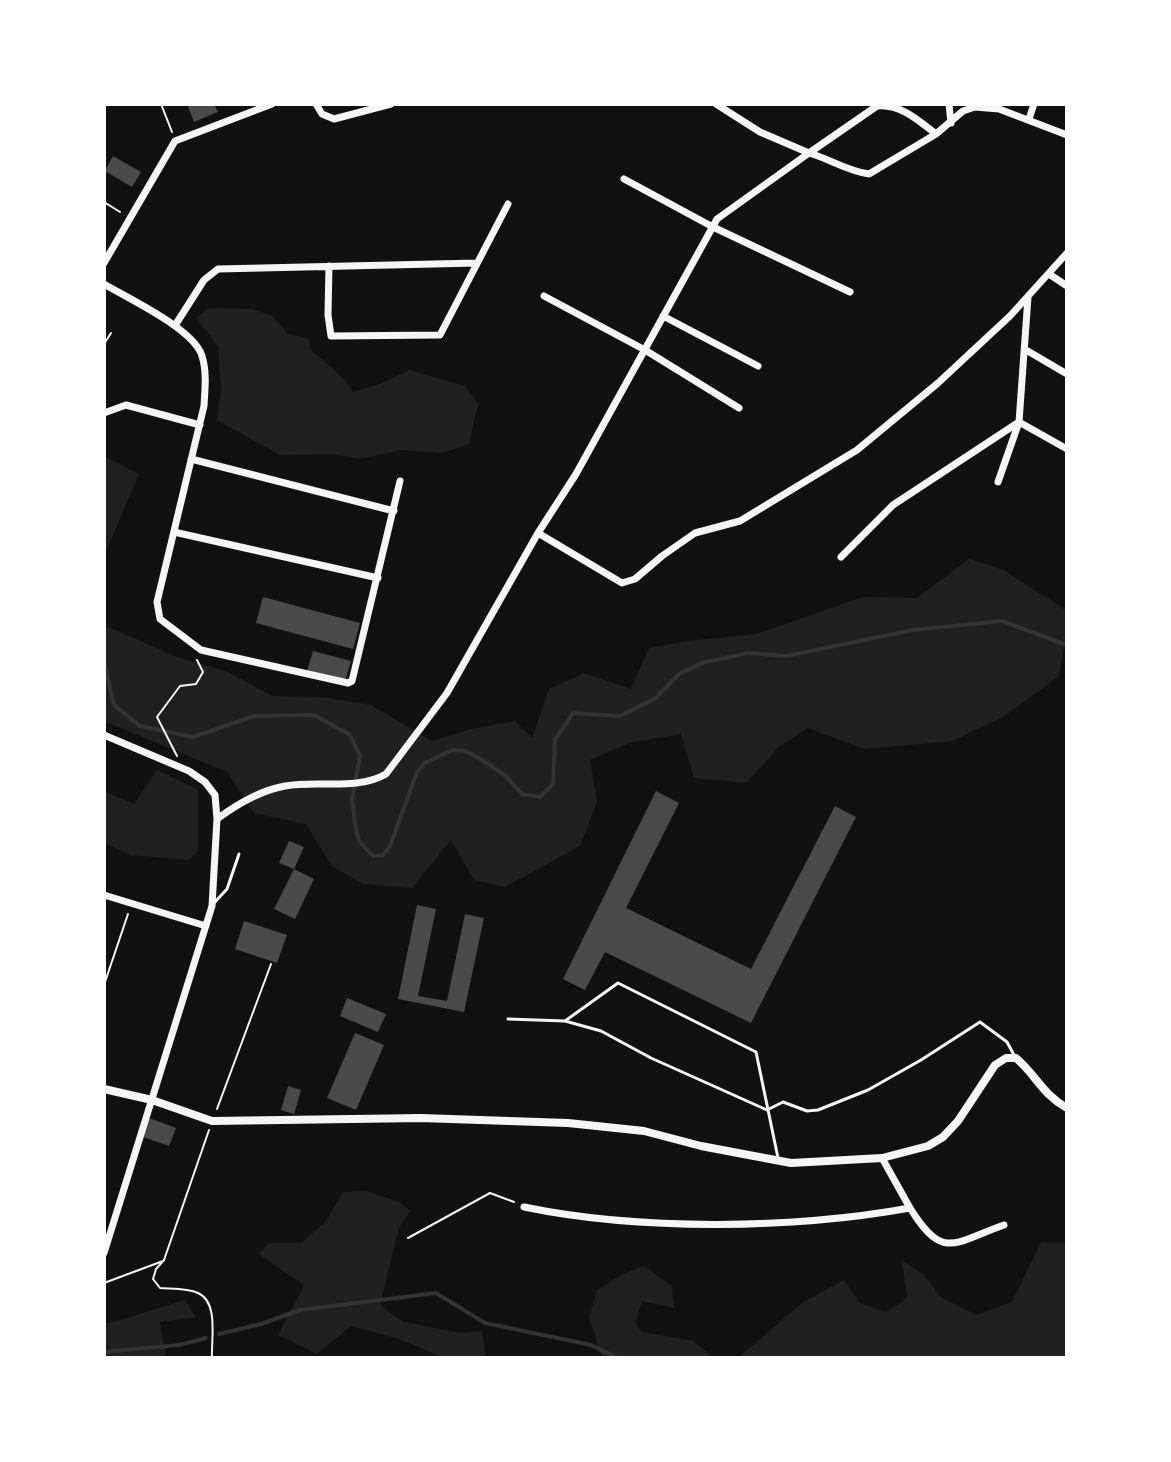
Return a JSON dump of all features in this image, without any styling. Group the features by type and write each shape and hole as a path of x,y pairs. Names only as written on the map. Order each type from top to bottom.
{"street":[{"path":"104,263 175,141 272,104"},
{"path":"316,104 322,114 334,119 391,104"},
{"path":"716,104 760,132 857,173 869,174 936,134 963,111 975,107 999,109 1067,135"},
{"path":"949,104 951,123"},
{"path":"1029,119 1034,104"},
{"path":"217,819 230,809 285,786 360,782 386,774 447,693 538,533 576,474 717,219 877,106 888,105 908,112 936,134"},
{"path":"624,179 713,227 850,292"},
{"path":"329,266 331,336 440,335 508,204"},
{"path":"538,533 622,583 635,579 695,533 740,521 857,450 938,383 1028,297 1067,253"},
{"path":"176,324 204,280 218,269 477,263"},
{"path":"1049,274 1067,286"},
{"path":"104,284 176,324 202,353 206,375 204,406 157,602 160,619 201,650 348,683 352,681 400,481"},
{"path":"544,296 645,350 739,408"},
{"path":"998,482 1019,422 1028,297"},
{"path":"663,316 758,366"},
{"path":"1026,350 1067,374"},
{"path":"104,413 126,405 200,425"},
{"path":"1019,422 1067,449"},
{"path":"841,557 893,505 1019,422"},
{"path":"191,459 394,511"},
{"path":"174,532 378,578"},
{"path":"104,735 189,771 205,782 215,795 217,819 212,906 104,1253"},
{"path":"104,895 206,926"},
{"path":"104,1089 152,1100 212,1121 421,1118 568,1123 644,1131 779,1162 882,1158 928,1146 943,1137 958,1121 995,1065 1006,1058 1016,1058 1052,1100 1067,1108"},
{"path":"882,1158 926,1233 938,1242 948,1244 1004,1225"},
{"path":"524,1207 601,1218 701,1223 804,1221 910,1208"}],"lane":[{"path":"212,906 227,889 239,854"},
{"path":"565,1021 618,983 756,1052 779,1162"},
{"path":"508,1019 565,1021 601,1031 651,1058 767,1110"},
{"path":"767,1110 783,1102 807,1111 818,1110 868,1090 980,1022 1007,1042 1016,1058"}],"path":[{"path":"161,104 175,141"},
{"path":"104,202 129,219"},
{"path":"104,344 111,333"},
{"path":"177,752 157,717 180,686 196,684 203,672 193,643"},
{"path":"104,985 132,902"},
{"path":"408,1238 490,1193 524,1207"},
{"path":"104,1283 164,1260 156,1269 153,1279 160,1288 199,1293 205,1299 213,1320 212,1358"}],"shaded area":[{"path":"209,308 253,309 273,316 288,334 309,339 310,349 342,377 353,392 380,384 409,370 465,386 478,404 469,444 442,453 402,450 359,459 334,454 280,455 217,420 221,389 218,346 196,318"},
{"path":"108,458 139,474 104,556 104,459"},
{"path":"969,559 1004,570 1067,611 1067,631 1059,676 1003,717 952,741 865,749 808,728 780,746 746,783 694,778 681,734 629,743 590,760 597,802 580,846 505,887 474,880 451,840 412,888 363,884 332,866 306,824 254,813 227,772 104,721 104,625 177,657 228,672 272,696 322,697 371,705 432,741 471,729 515,721 532,738 549,689 584,673 631,689 649,648 756,634 863,597 917,598"},
{"path":"157,770 198,790 198,851 189,860 131,855 104,843 104,791 134,804"},
{"path":"366,1191 399,1202 410,1211 399,1228 380,1305 404,1322 461,1333 482,1331 486,1358 445,1358 396,1338 351,1326 317,1354 278,1335 304,1285 259,1254 269,1243 301,1243 326,1221 343,1192"},
{"path":"1041,1242 1067,1243 1067,1357 720,1358 739,1357 802,1303 844,1280 860,1303 886,1312 907,1298 902,1261 923,1274 942,1298 976,1315 1012,1302"},
{"path":"644,1266 672,1286 674,1308 642,1301 635,1323 642,1332 694,1341 713,1358 602,1358 589,1317 597,1291 621,1275"},
{"path":"185,1300 196,1317 160,1322 166,1358 104,1358 104,1325"}],"building":[{"path":"187,104 214,104 218,112 194,122"},
{"path":"113,156 141,172 132,187 105,171"},
{"path":"263,597 360,623 353,649 256,623"},
{"path":"313,651 351,661 345,681 307,671"},
{"path":"656,791 679,803 626,908 751,969 835,806 856,817 751,1023 605,952 585,990 563,979"},
{"path":"289,841 304,847 294,869 279,863"},
{"path":"294,869 314,879 295,919 274,909"},
{"path":"417,905 436,909 418,996 447,1001 465,914 484,918 464,1012 398,999"},
{"path":"244,921 287,935 277,963 235,949"},
{"path":"347,998 386,1014 378,1032 340,1016"},
{"path":"355,1033 384,1045 356,1110 327,1098"},
{"path":"288,1086 301,1090 294,1114 281,1110"},
{"path":"149,1118 176,1128 169,1146 143,1137"}],"waterway":[{"path":"104,662 114,705 140,726 193,737 254,716 314,715 350,735 360,756 352,799 355,824 359,841 373,856 383,855 390,846 417,772 425,763 452,750 465,751 506,776 522,794 540,797 553,784 555,740 573,713 620,716 656,698 679,674 702,663 748,653 786,656 913,630 1002,621 1067,645"},
{"path":"219,1334 300,1310 436,1293 485,1323 591,1345 618,1358"},
{"path":"104,1352 179,1345 206,1338"}]}
